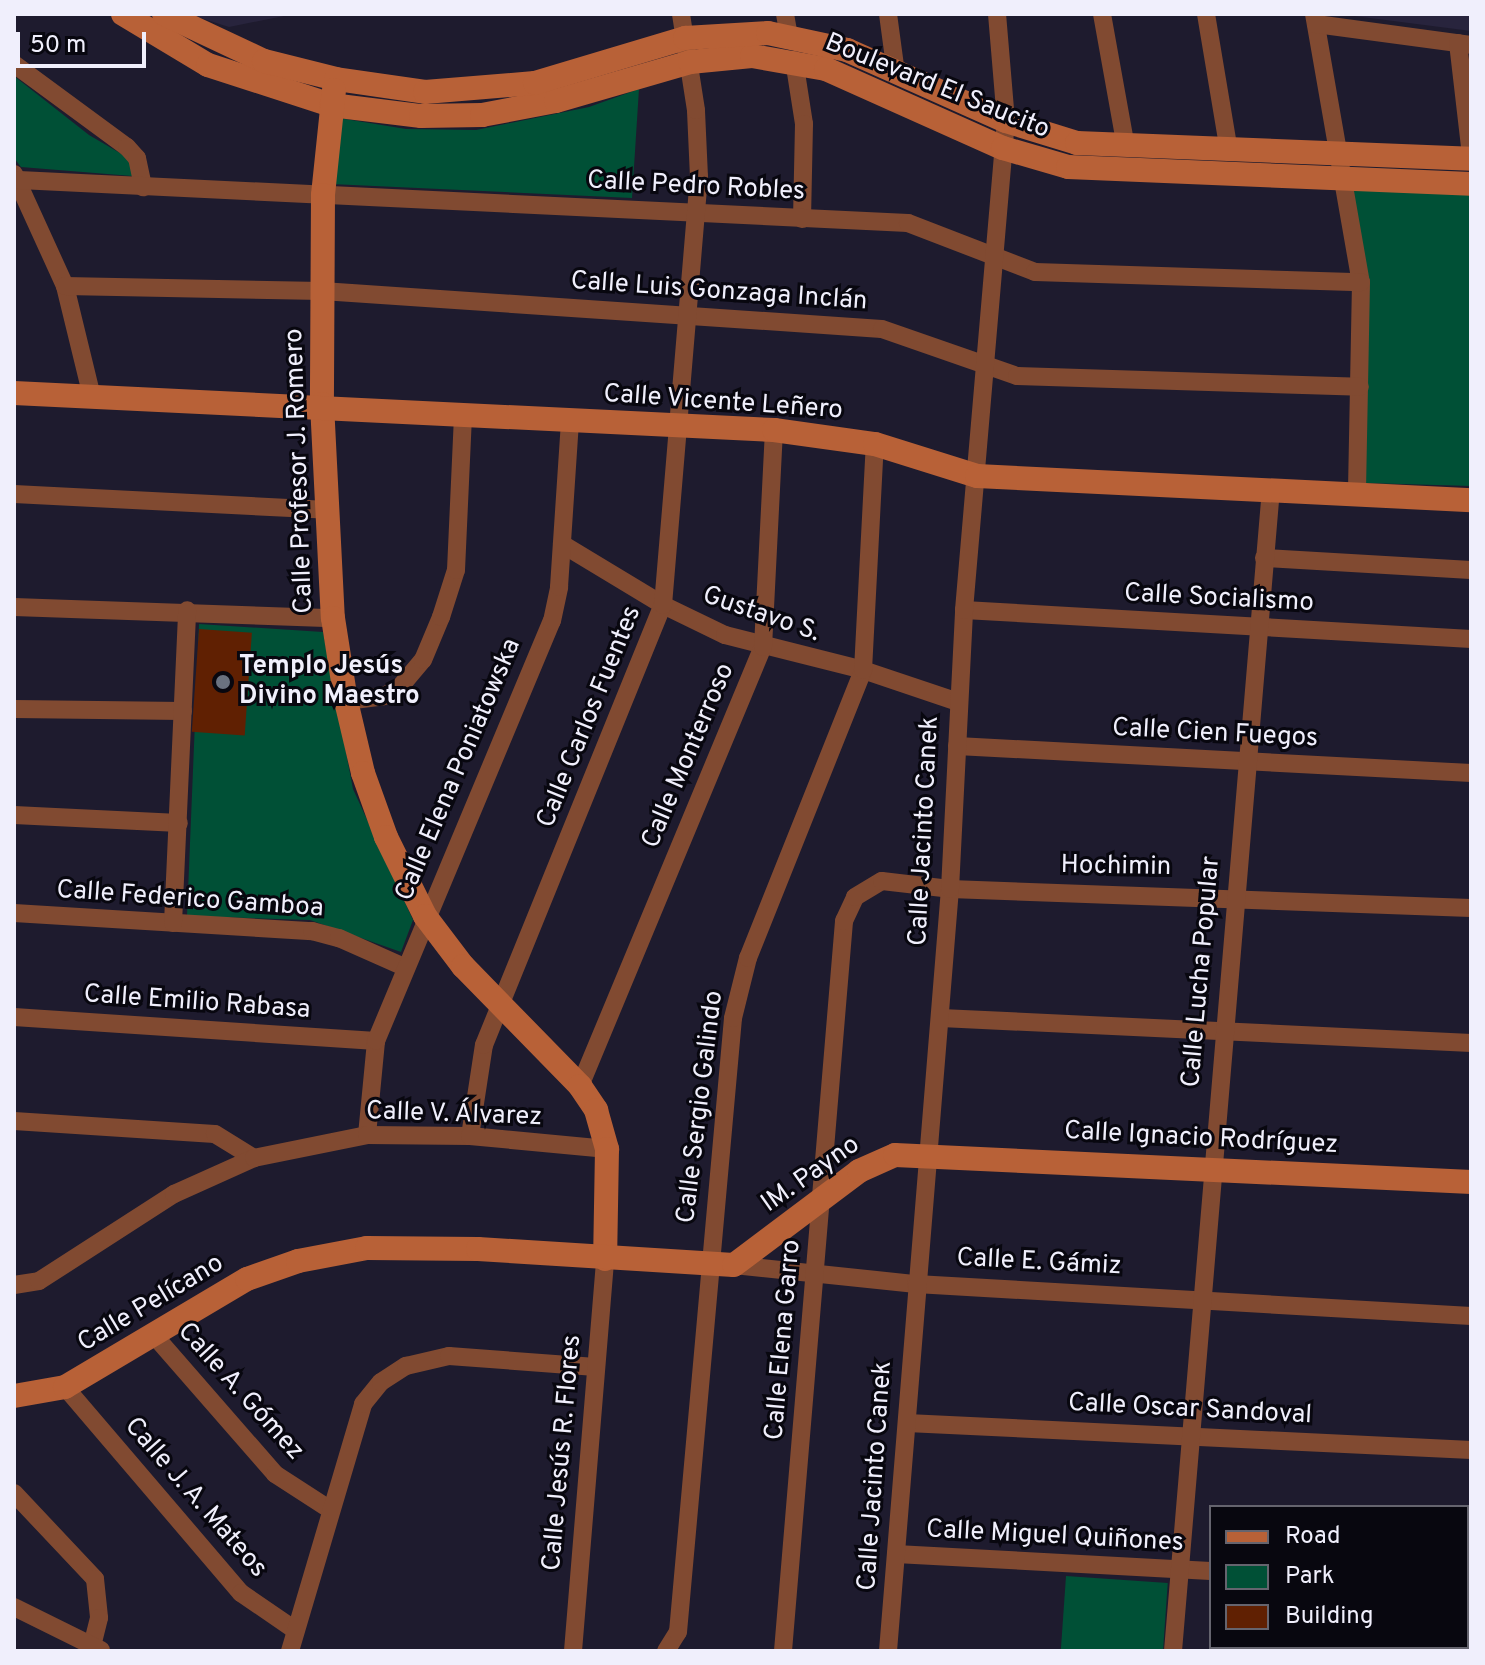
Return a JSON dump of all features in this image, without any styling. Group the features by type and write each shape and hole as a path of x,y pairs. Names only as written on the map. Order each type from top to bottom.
{"street":[{"name":"Boulevard El Saucito","path":"123,14 208,65 331,105 421,116 482,115 556,101 690,62 752,56 789,37"},
{"name":"Boulevard El Saucito","path":"164,14 264,61 336,79 425,92 497,89 561,78 683,26 789,37 847,50 1006,121 1077,143 1229,152 1471,157"},
{"path":"888,14 896,73"},
{"name":"Calle Jacinto Canek","path":"888,1651 916,1284 941,1018 964,610 1008,94 997,14"},
{"path":"1102,14 1126,147"},
{"path":"1206,14 1229,152"},
{"path":"1357,493 1361,282 1315,19 1464,44 1471,157"},
{"name":"Calle Carlos Fuentes","path":"470,1136 477,1071 663,605 697,214 696,110 683,26"},
{"name":"Boulevard El Saucito","path":"789,37 869,85 1003,148 1099,171 1471,184"},
{"path":"789,37 804,124 802,219"},
{"path":"14,64 127,147 137,158 143,187"},
{"name":"Calle Profesor J. Romero","path":"336,79 323,195 322,404 333,618 346,701 377,811 425,916 501,1007 580,1086 596,1110 607,1149 605,1259"},
{"path":"17,177 65,286 92,397"},
{"name":"Calle Pedro Robles","path":"17,177 143,187 922,225 994,255 1051,274 1361,282"},
{"name":"Calle Luis Gonzaga Inclán","path":"65,286 322,291 688,315 901,332 1017,376 1360,387"},
{"name":"Calle Vicente Leñero","path":"14,393 322,404 463,415 774,430 875,444 977,476 1471,500"},
{"path":"346,701 384,696 400,687 423,660 441,617 456,570 463,415"},
{"name":"Calle Elena Poniatowska","path":"367,1135 376,1041 425,916 552,621 562,544 570,420"},
{"name":"Calle Monterroso","path":"580,1086 763,647 774,430"},
{"name":"Calle Sergio Galindo","path":"666,1651 678,1632 709,1266 740,986 863,670 875,444"},
{"name":"Calle Lucha Popular","path":"1173,1651 1233,896 1271,489"},
{"path":"14,494 328,510"},
{"name":"Gustavo S.","path":"562,544 663,605 763,647 863,670 958,702"},
{"path":"1264,558 1471,570"},
{"path":"14,607 187,610 333,618"},
{"path":"173,923 187,610"},
{"name":"Calle Socialismo","path":"964,610 1471,639"},
{"path":"14,709 183,711"},
{"name":"Calle Cien Fuegos","path":"957,746 1471,773"},
{"path":"14,815 179,823"},
{"name":"Calle Elena Garro","path":"783,1651 849,905 862,890 882,881 950,889"},
{"name":"Hochimin","path":"950,889 1233,896 1471,908"},
{"name":"Calle Federico Gamboa","path":"14,913 312,931 339,938 404,967"},
{"name":"Calle Emilio Rabasa","path":"14,1017 376,1041"},
{"path":"941,1018 1471,1043"},
{"path":"14,1121 215,1134 254,1158"},
{"name":"Calle V. Álvarez","path":"14,1285 39,1281 174,1194 254,1158 367,1135 470,1136 607,1149"},
{"name":"IM. Payno","path":"734,1265 823,1196 877,1161 928,1153"},
{"name":"Calle Ignacio Rodríguez","path":"928,1153 1471,1182"},
{"name":"Calle Pelícano","path":"14,1396 65,1387 111,1364 153,1334 247,1279 298,1261 367,1248 478,1249 605,1259"},
{"name":"Calle E. Gámiz","path":"605,1259 734,1265 916,1284 1471,1316"},
{"name":"Calle Jesús R. Flores","path":"573,1651 605,1259"},
{"name":"Calle A. Gómez","path":"153,1334 275,1474 329,1509"},
{"path":"290,1651 329,1509 363,1404 381,1382 406,1366 449,1356 596,1367"},
{"name":"Calle J. A. Mateos","path":"65,1387 241,1593 295,1630"},
{"name":"Calle Oscar Sandoval","path":"907,1423 1471,1450"},
{"path":"14,1493 95,1579 99,1618 96,1649 14,1607"},
{"name":"Calle Miguel Quiñones","path":"896,1554 1209,1571"},
{"path":"1469,1651 1471,1637"}],"shaded area":[{"path":"188,14 294,14 229,27"},
{"path":"1339,14 1471,14 1471,31"}],"green space":[{"path":"14,76 89,135 125,156 133,166 132,176 21,167 14,158"},
{"path":"639,89 632,198 331,184 339,118 406,129 476,130 589,107"},
{"path":"1350,190 1471,194 1471,486 1366,483"},
{"path":"199,624 323,632 353,789 413,920 401,952 310,920 187,916"},
{"path":"1066,1576 1168,1583 1163,1651 1061,1651"}],"building":[{"name":"Templo Jesús Divino Maestro","path":"199,629 252,633 245,735 192,732"}],"place":[{"name":"Templo Jesús Divino Maestro","path":"223,682"}]}
